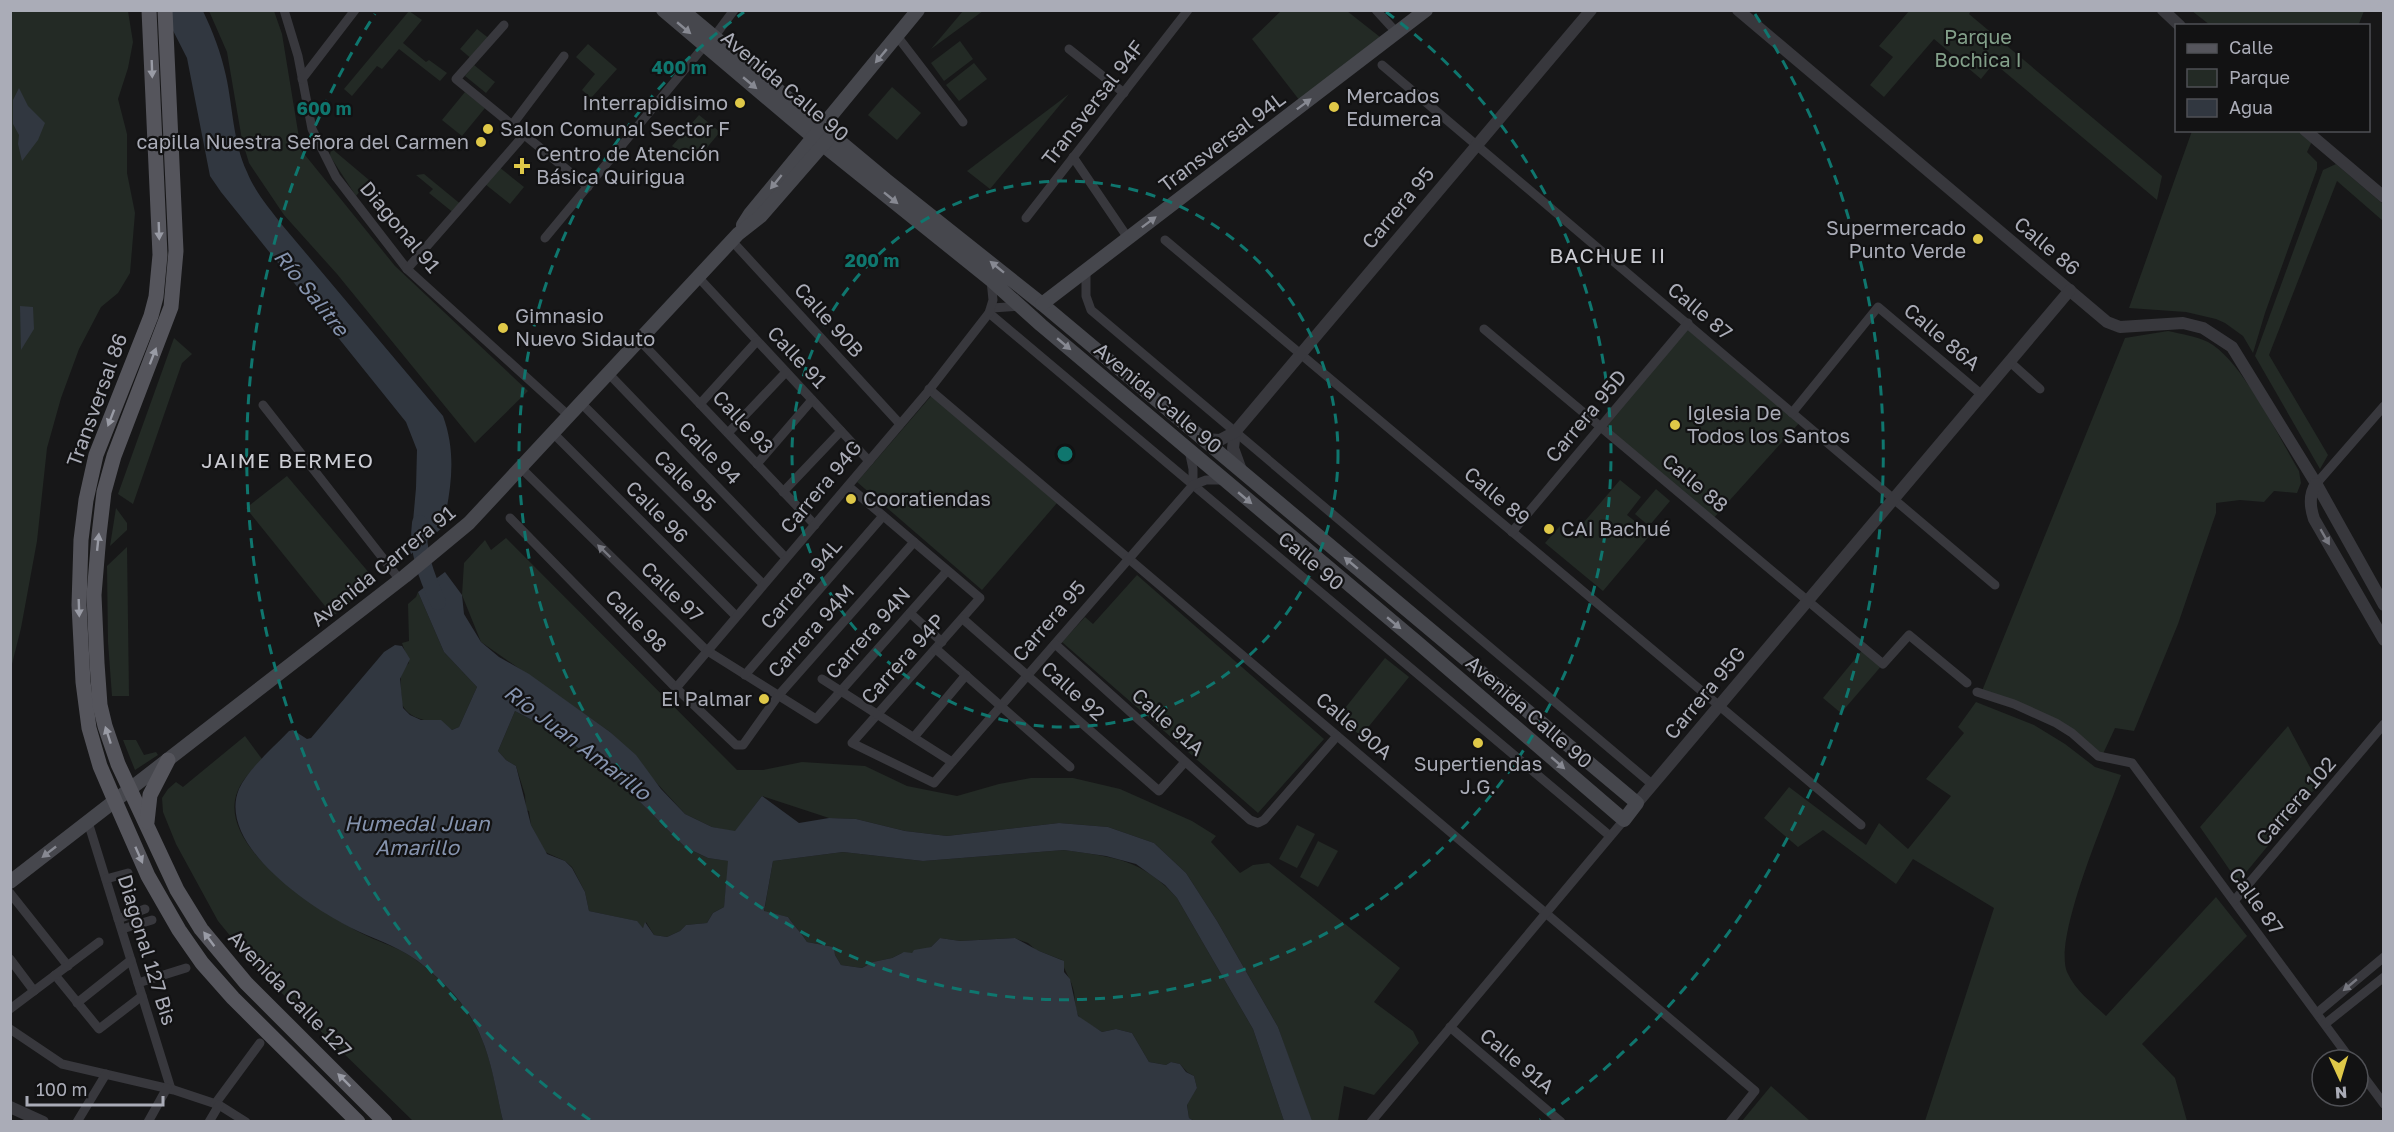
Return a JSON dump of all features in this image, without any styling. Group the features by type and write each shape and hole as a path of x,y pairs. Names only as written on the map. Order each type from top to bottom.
{"main road":[{"name":"Transversal 86","path":"115,801 100,766 87,713 79,605 81,540 87,491 96,455 156,297 160,255 149,10"},
{"name":"Transversal 86","path":"130,790 108,738 100,705 94,595 108,477 173,296 176,251 165,10"},
{"name":"Avenida Calle 90","path":"663,10 709,41 822,136 1042,304 1637,803"},
{"name":"Avenida Calle 90","path":"682,10 709,41"},
{"name":"Avenida Carrera 91","path":"735,237 750,214 822,136 918,10"},
{"name":"Transversal 94L","path":"1042,304 1426,10"},
{"name":"Avenida Calle 90","path":"822,136 845,161 991,280 1624,820"},
{"name":"Avenida Carrera 91","path":"10,882 461,530 735,237 761,216 801,172 822,136"},
{"path":"801,172 824,159 845,161"},
{"path":"1020,306 1042,304"},
{"path":"147,825 150,795 168,760"},
{"name":"Avenida Calle 127","path":"130,790 177,890 201,929 223,957 385,1122"},
{"name":"Avenida Calle 127","path":"115,801 158,895 202,963 233,998 358,1122"},
{"name":"Carrera 95G","path":"1624,820 1637,803"}],"street":[{"name":"Diagonal 91","path":"284,10 312,129 336,177 407,269 569,416"},
{"path":"302,79 355,10"},
{"path":"545,238 734,10"},
{"name":"Transversal 94F","path":"1026,218 1188,10"},
{"path":"1376,10 1397,33"},
{"name":"Carrera 95","path":"1235,432 1591,10"},
{"name":"Calle 86","path":"1738,10 2115,326 2183,323 2203,328 2232,347 2242,359 2316,484 2384,605"},
{"path":"2163,10 2179,24"},
{"path":"504,25 456,80 588,186"},
{"path":"897,36 963,122"},
{"path":"1069,49 1124,93"},
{"path":"512,125 564,56"},
{"name":"Calle 87","path":"1382,65 1995,585"},
{"path":"2307,132 2384,197"},
{"path":"407,269 524,135"},
{"path":"1073,157 1128,238"},
{"name":"Calle 90B","path":"735,237 900,424"},
{"name":"Calle 89","path":"1165,240 1861,825"},
{"path":"1086,270 1086,296 1091,310 1653,785"},
{"name":"Calle 91","path":"698,277 869,461"},
{"path":"991,280 991,310 1020,306"},
{"name":"Carrera 95G","path":"1637,803 2070,290"},
{"name":"Calle 86A","path":"1792,413 1878,307 1982,395"},
{"name":"Carrera 94G","path":"676,687 900,424 991,310"},
{"name":"Calle 90","path":"991,310 1193,486 1610,836"},
{"name":"Carrera 95D","path":"1512,532 1688,323"},
{"name":"Calle 88","path":"1484,329 1883,664 1909,635 1967,683"},
{"path":"700,404 757,341"},
{"name":"Calle 93","path":"645,345 814,525"},
{"path":"2010,362 2040,389"},
{"path":"728,433 786,372"},
{"name":"Calle 94","path":"608,373 786,558"},
{"name":"Calle 90A","path":"929,389 1755,1091 1730,1122"},
{"path":"757,464 812,400"},
{"name":"Calle 95","path":"581,403 764,584"},
{"path":"263,405 402,578"},
{"path":"2384,406 2316,484 2312,490 2310,503 2314,519 2384,640"},
{"path":"783,492 841,431"},
{"path":"1203,439 1220,440 1235,432"},
{"path":"1235,432 1233,448 1242,471"},
{"name":"Calle 96","path":"553,433 736,616"},
{"path":"1189,450 1193,469 1193,486 1206,480 1223,480"},
{"name":"Calle 97","path":"520,467 706,651 816,719"},
{"path":"848,486 947,571"},
{"name":"Carrera 95","path":"934,783 1193,486"},
{"name":"Carrera 94L","path":"745,675 884,516"},
{"name":"Calle 98","path":"510,518 676,687 736,745 740,746"},
{"name":"Carrera 94M","path":"740,746 778,696 914,542"},
{"name":"Carrera 94P","path":"934,783 852,743 980,598 947,571"},
{"name":"Carrera 94N","path":"816,719 947,571"},
{"path":"910,613 966,675 1070,767"},
{"name":"Calle 92","path":"963,619 1159,791 1185,762"},
{"name":"Calle 91A","path":"1055,644 1250,820 1258,822 1264,820 1337,736"},
{"path":"914,737 966,675"},
{"path":"822,679 952,762"},
{"name":"Calle 87","path":"1977,692 2014,704 2056,723 2072,733 2098,756 2132,763 2342,1048"},
{"name":"Carrera 102","path":"2234,901 2384,724"},
{"name":"Carrera 95G","path":"1371,1122 1624,820"},
{"name":"Diagonal 127 Bis","path":"88,822 169,1089"},
{"path":"106,879 128,873"},
{"path":"10,893 68,966"},
{"path":"118,919 145,909"},
{"path":"122,929 152,920"},
{"path":"10,1009 99,942"},
{"path":"2317,1013 2384,957"},
{"path":"10,959 34,991"},
{"path":"77,1003 131,960"},
{"path":"138,983 186,968"},
{"path":"55,975 99,1029 142,996"},
{"path":"2325,1024 2384,976"},
{"name":"Calle 91A","path":"1450,1028 1561,1122"},
{"path":"10,1029 55,1061 169,1089 217,1105 246,1122"},
{"path":"209,1122 217,1105 260,1043"},
{"path":"77,1122 106,1074"},
{"path":"2370,1085 2384,1104"},
{"path":"148,1122 169,1089"},
{"path":"10,1107 43,1122"}],"green space":[{"path":"1282,10 1347,11 1380,37 1300,101 1252,39"},
{"path":"10,11 128,11 133,42 118,99 127,134 127,173 135,213 130,273 118,293 101,307 79,349 61,398 47,448 37,541 11,668"},
{"path":"209,11 274,11 282,34 301,150 395,266 528,391 475,443 337,274 284,215 249,163 242,140 227,52"},
{"path":"409,11 422,20 403,43 426,62 429,60 447,73 440,81 399,49 382,69 377,66 352,96 344,89"},
{"path":"963,11 983,11 931,49"},
{"name":"Parque Bochica I","path":"1909,11 1971,11 1969,14 2162,176 2157,200 1994,63 1981,79 1934,39 1884,97 1870,85 1893,57 1879,46"},
{"path":"2192,11 2364,11 2359,24 2209,24"},
{"path":"477,29 491,40 473,60 460,49"},
{"path":"960,41 973,59 944,81 931,63"},
{"path":"588,44 617,69 591,98 582,90 595,74 576,57"},
{"path":"974,63 987,79 959,101 946,85"},
{"path":"474,65 495,82 486,93 465,76"},
{"path":"892,87 921,113 897,140 868,115"},
{"path":"465,92 485,108 462,136 442,120"},
{"path":"1069,94 990,189 967,171"},
{"path":"699,115 720,132 694,163 672,146"},
{"path":"2192,132 2317,132 2307,152 2317,162 2317,169 2265,313 2253,353 2243,336 2216,319 2186,312 2129,308"},
{"path":"331,148 369,180 356,196 330,156"},
{"path":"2336,164 2383,204 2383,221 2337,181 2269,355 2328,455 2320,469 2255,356 2323,170"},
{"path":"499,167 524,187 510,204 485,184"},
{"path":"424,174 463,206 455,214 429,193 433,189 416,175"},
{"path":"1688,325 1801,421 1712,520 1600,427"},
{"path":"2168,331 2208,342 2221,351 2246,381 2258,400 2299,471 2301,483 2297,493 2274,491 2264,502 2240,500 2216,503 2216,513 2178,624 2134,731 2115,728 2102,756 2070,731 1982,691 2125,338"},
{"path":"174,338 192,354 182,363 133,504 118,494"},
{"path":"932,395 1057,503 982,590 857,482"},
{"path":"287,476 376,581 333,616 246,508"},
{"path":"1620,480 1641,497 1627,515 1651,534 1603,591 1545,543 1560,526 1573,535"},
{"path":"1656,489 1670,501 1649,526 1635,514"},
{"path":"116,508 127,523 127,530 110,546"},
{"path":"506,538 737,770 763,770 802,762 865,766 907,786 957,796 1031,778 1073,778 1120,789 1192,821 1216,836 1211,842 1240,873 1253,865 1269,863 1400,968 1374,1002 1413,1031 1419,1043 1374,1095 1344,1086 1338,1121 1310,1121 1278,1027 1217,921 1186,873 1154,843 1108,827 1059,823 947,836 905,831 856,819 829,818 762,796 735,832 712,827 685,814 610,732 481,642 462,595 464,563 485,540 491,550"},
{"path":"127,547 129,696 112,696 108,642 107,566"},
{"path":"1137,575 1324,739 1258,813 1062,642 1085,617 1093,624"},
{"path":"418,592 444,652 477,687 459,727 452,730 411,715 402,704 401,677 409,663 402,643 409,641 408,604"},
{"path":"1864,648 1883,664 1841,713 1823,698"},
{"path":"1385,658 1409,677 1361,736 1338,717"},
{"path":"1976,702 2034,725 2065,744 2095,767 2121,775 2074,905 2065,955 2067,972 2074,985 2106,1016 2216,897 2247,936 2142,1044 2175,1078 2187,1121 1925,1121 1994,908 1913,859 1896,884 1823,830 1798,847 1764,818 1789,787 1866,845 1879,823 1908,849 1951,796 1926,779 1964,733 1958,727"},
{"path":"515,711 564,737 613,775 685,847 708,858 729,861 724,907 713,913 707,923 686,925 680,931 667,937 654,935 646,922 643,928 636,921 589,911 585,892 572,867 565,861 545,852 531,825 516,766 498,751"},
{"path":"2288,726 2319,784 2238,882 2200,827"},
{"path":"245,736 262,759 242,783 235,800 236,820 245,840 280,879 324,911 361,933 396,948 418,961 449,989 473,1021 480,1036 491,1067 503,1121 413,1121 259,971 218,921 176,844 163,812 162,798 176,782 183,787"},
{"path":"123,740 136,740 144,755 156,752 158,755 135,770"},
{"path":"1297,825 1315,834 1297,868 1279,859"},
{"path":"1318,841 1338,851 1318,887 1300,877"},
{"path":"1064,850 1126,862 1152,875 1177,898 1253,1029 1284,1121 1194,1121 1189,1118 1187,1104 1197,1088 1194,1076 1180,1064 1171,1062 1166,1065 1149,1062 1132,1033 1116,1029 1102,1032 1082,1020 1077,1012 1073,988 1062,960 1036,950 1028,943 1014,938 960,941 940,938 931,947 912,953 902,953 862,968 841,965 835,955 834,947 807,942 788,917 764,912 773,861 843,852 923,861"},
{"path":"1771,1086 1810,1121 1742,1121"}],"water":[{"path":"163,11 203,11 222,59 242,161 254,186 283,226 443,416 450,444 451,472 443,527 410,555 417,450 406,422 210,176 187,58"},
{"path":"19,88 28,106 45,123 38,140 22,161 18,144 19,135 13,124 13,100"},
{"path":"20,306 33,307 34,329 21,350"},
{"name":"Humedal Juan Amarillo","path":"445,572 462,595 464,614 481,642 499,657 529,674 610,732 636,755 661,789 685,814 712,827 735,831 762,796 799,823 829,818 856,819 905,831 947,836 1059,823 1108,827 1154,843 1186,873 1217,921 1278,1027 1312,1121 1284,1121 1253,1029 1177,898 1165,885 1136,864 1106,856 1064,850 923,861 843,852 773,861 764,911 788,917 807,942 834,947 835,955 841,965 862,968 904,952 912,953 914,950 931,947 940,938 960,941 1015,938 1064,961 1064,972 1070,979 1078,1016 1102,1032 1116,1029 1132,1033 1149,1062 1166,1065 1171,1062 1180,1064 1186,1072 1194,1076 1197,1088 1187,1105 1189,1118 1194,1121 503,1121 486,1049 471,1017 460,1002 437,977 412,957 342,923 306,901 286,885 252,849 240,829 236,809 239,789 243,781 261,759 289,731 293,730 307,739 311,738 384,652 395,645 402,646 410,659 400,679 403,708 410,715 421,720 441,720 452,730 459,727 477,687 444,652 418,592","holes":["515,711 564,737 613,775 685,847 708,858 728,861 724,907 713,913 707,923 686,925 680,931 667,937 654,935 645,922 643,928 637,921 589,911 585,892 572,868 565,861 547,854 531,825 516,766 498,751"]}],"waterway":[{"name":"Río Salitre","path":"420,523 421,554 438,602"}],"place":[{"name":"Interrapidisimo","path":"740,103"},
{"name":"Mercados Edumerca","path":"1334,107"},
{"name":"Salon Comunal Sector F","path":"488,129"},
{"name":"capilla Nuestra Señora del Carmen","path":"481,142"},
{"name":"Centro de Atención Básica Quirigua","path":"522,166"},
{"name":"Supermercado Punto Verde","path":"1978,239"},
{"name":"Gimnasio Nuevo Sidauto","path":"503,328"},
{"name":"Iglesia De Todos los Santos","path":"1675,425"},
{"name":"Cooratiendas","path":"851,499"},
{"name":"CAI Bachué","path":"1549,529"},
{"name":"El Palmar","path":"764,699"},
{"name":"Supertiendas J.G.","path":"1478,743"}],"district":[{"name":"BACHUE II","path":"1608,256"},
{"name":"JAIME BERMEO","path":"288,461"}],"water label":[{"name":"Río Juan Amarillo","path":"577,743"}]}
